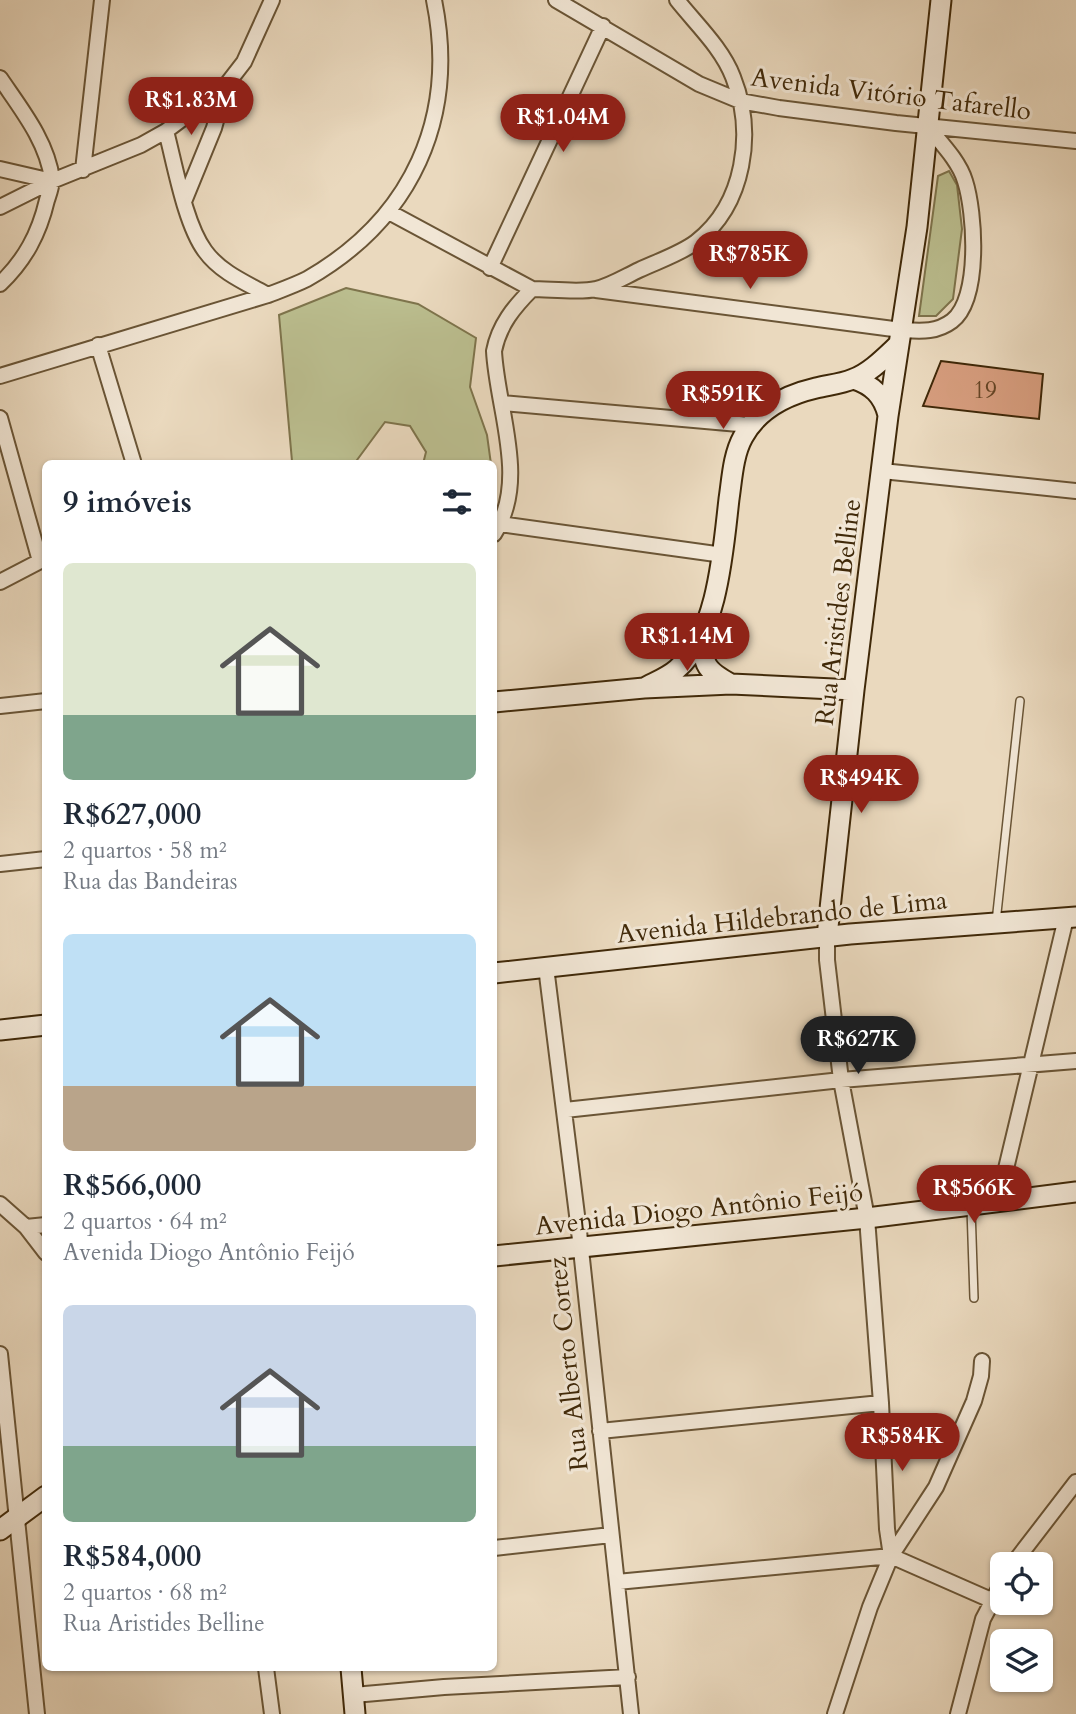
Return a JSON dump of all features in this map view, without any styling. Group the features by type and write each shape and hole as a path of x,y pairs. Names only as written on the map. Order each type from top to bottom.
{"street":[{"path":"83,170 102,0"},
{"path":"0,207 52,181 141,145 166,131 227,84 244,62 272,0"},
{"path":"0,376 268,295 305,280 337,259 389,212 424,154 439,102 441,64 434,0"},
{"name":"Avenida Vitório Tafarello","path":"556,0 699,84 740,101 928,127 1076,141"},
{"path":"595,290 684,250 711,229 725,211 737,186 743,162 744,133 740,101 733,76 718,50 677,0"},
{"name":"Rua Aristides Belline","path":"835,1714 870,1607 891,1556 887,1530 867,1218 841,1080 827,960 827,936 854,690 888,416 918,215 942,0"},
{"path":"490,268 603,26"},
{"path":"0,78 31,123 43,148 52,181 40,227 18,266 0,284"},
{"path":"185,199 214,128 227,84"},
{"path":"389,212 532,289 595,290 900,337 938,329 951,322 964,308 971,268 972,222 965,180 951,156 928,127"},
{"path":"166,131 196,235 205,251 225,271 268,295"},
{"path":"0,169 52,181"},
{"path":"532,289 517,305 497,336 495,360 510,466 508,499 497,529 723,555"},
{"path":"731,684 706,666 706,630 723,555 737,452 750,425 759,414 790,397 854,379 880,362 900,337"},
{"path":"98,345 133,460"},
{"path":"854,379 864,382 880,396 888,416"},
{"path":"502,403 750,425"},
{"path":"0,418 42,556"},
{"path":"882,471 1076,491"},
{"path":"0,582 42,560"},
{"path":"645,688 674,672 692,653 706,630"},
{"path":"497,702 645,688 731,684 854,690"},
{"path":"0,706 42,701"},
{"path":"0,864 42,859"},
{"path":"998,1202 1071,917"},
{"name":"Avenida Hildebrando de Lima","path":"497,973 827,936 1071,917"},
{"name":"Rua Alberto Cortez","path":"546,967 581,1248 631,1714"},
{"path":"0,1030 42,1025"},
{"path":"565,1110 841,1080 1076,1061"},
{"name":"Avenida Diogo Antônio Feijó","path":"497,1256 867,1218 1076,1192"},
{"path":"0,1204 26,1227 42,1248"},
{"path":"26,1227 42,1225"},
{"path":"0,1354 8,1524 37,1714"},
{"path":"891,1556 936,1486 974,1401 982,1361"},
{"path":"600,1431 881,1404"},
{"path":"1076,1483 1076,1488"},
{"path":"1022,1552 1076,1483"},
{"path":"8,1524 42,1499"},
{"path":"497,1548 611,1535"},
{"path":"617,1582 891,1556 990,1600"},
{"path":"958,1714 977,1638 990,1603"},
{"path":"266,1671 272,1714"},
{"path":"351,1671 354,1705 444,1687 628,1677"}],"lane":[{"path":"996,923 1020,701"},
{"path":"971,1205 974,1298"}],"green space":[{"path":"949,171 957,185 962,229 953,299 936,316 919,316 938,176"},
{"path":"346,288 418,304 476,338 470,387 487,435 490,460 424,460 426,452 410,426 385,422 357,460 292,460 279,315"}],"building":[{"path":"941,361 1043,374 1039,419 923,406"}]}
